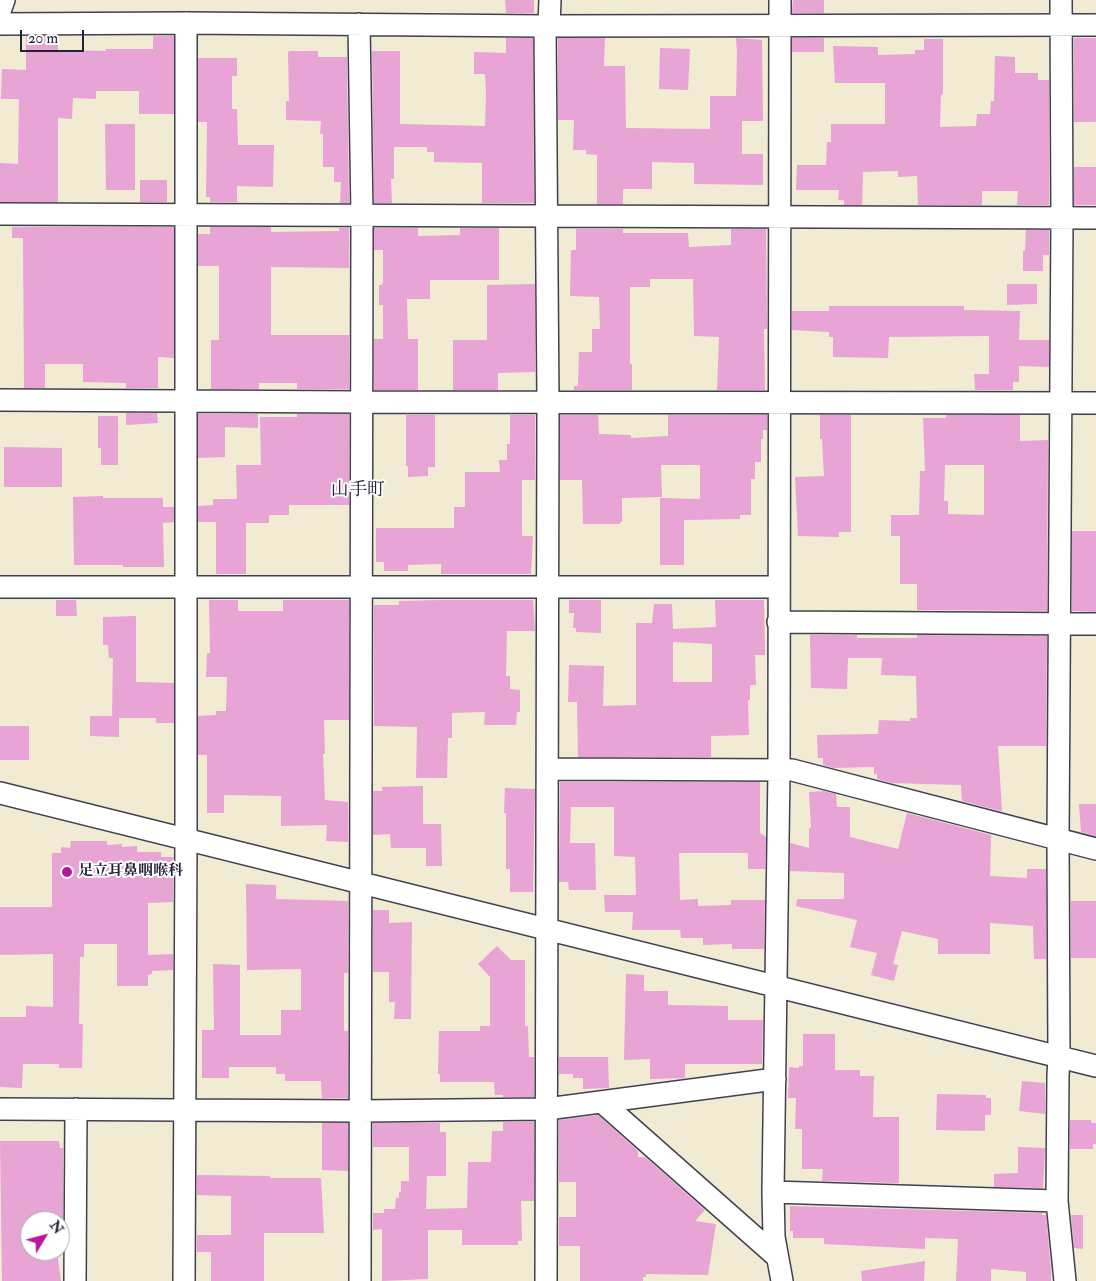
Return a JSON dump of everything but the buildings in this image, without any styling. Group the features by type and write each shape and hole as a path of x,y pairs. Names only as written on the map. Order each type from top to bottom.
{"street":[{"path":"546,1281 548,402 546,216 547,26 550,0"},
{"path":"780,0 781,216 777,985 773,1192 774,1237 782,1281"},
{"path":"1061,0 1062,218 1058,839 1060,1057 1058,1076 1057,1200 1065,1281"},
{"path":"1,10 186,22 547,26 1096,26"},
{"path":"184,1281 186,22"},
{"path":"359,24 362,216 360,1281"},
{"path":"0,214 1096,218"},
{"path":"0,400 1096,403"},
{"path":"0,587 779,587"},
{"path":"778,622 1096,624"},
{"path":"548,769 792,770 1096,849"},
{"path":"0,793 1096,1066"},
{"path":"0,1109 361,1111 547,1109 775,1079"},
{"path":"603,1103 776,1256"},
{"path":"75,1281 76,1109"},
{"path":"773,1192 1057,1200"}],"place":[{"name":"足立耳鼻咽喉科","path":"67,872"}],"district":[{"name":"山手町","path":"358,491"}]}
